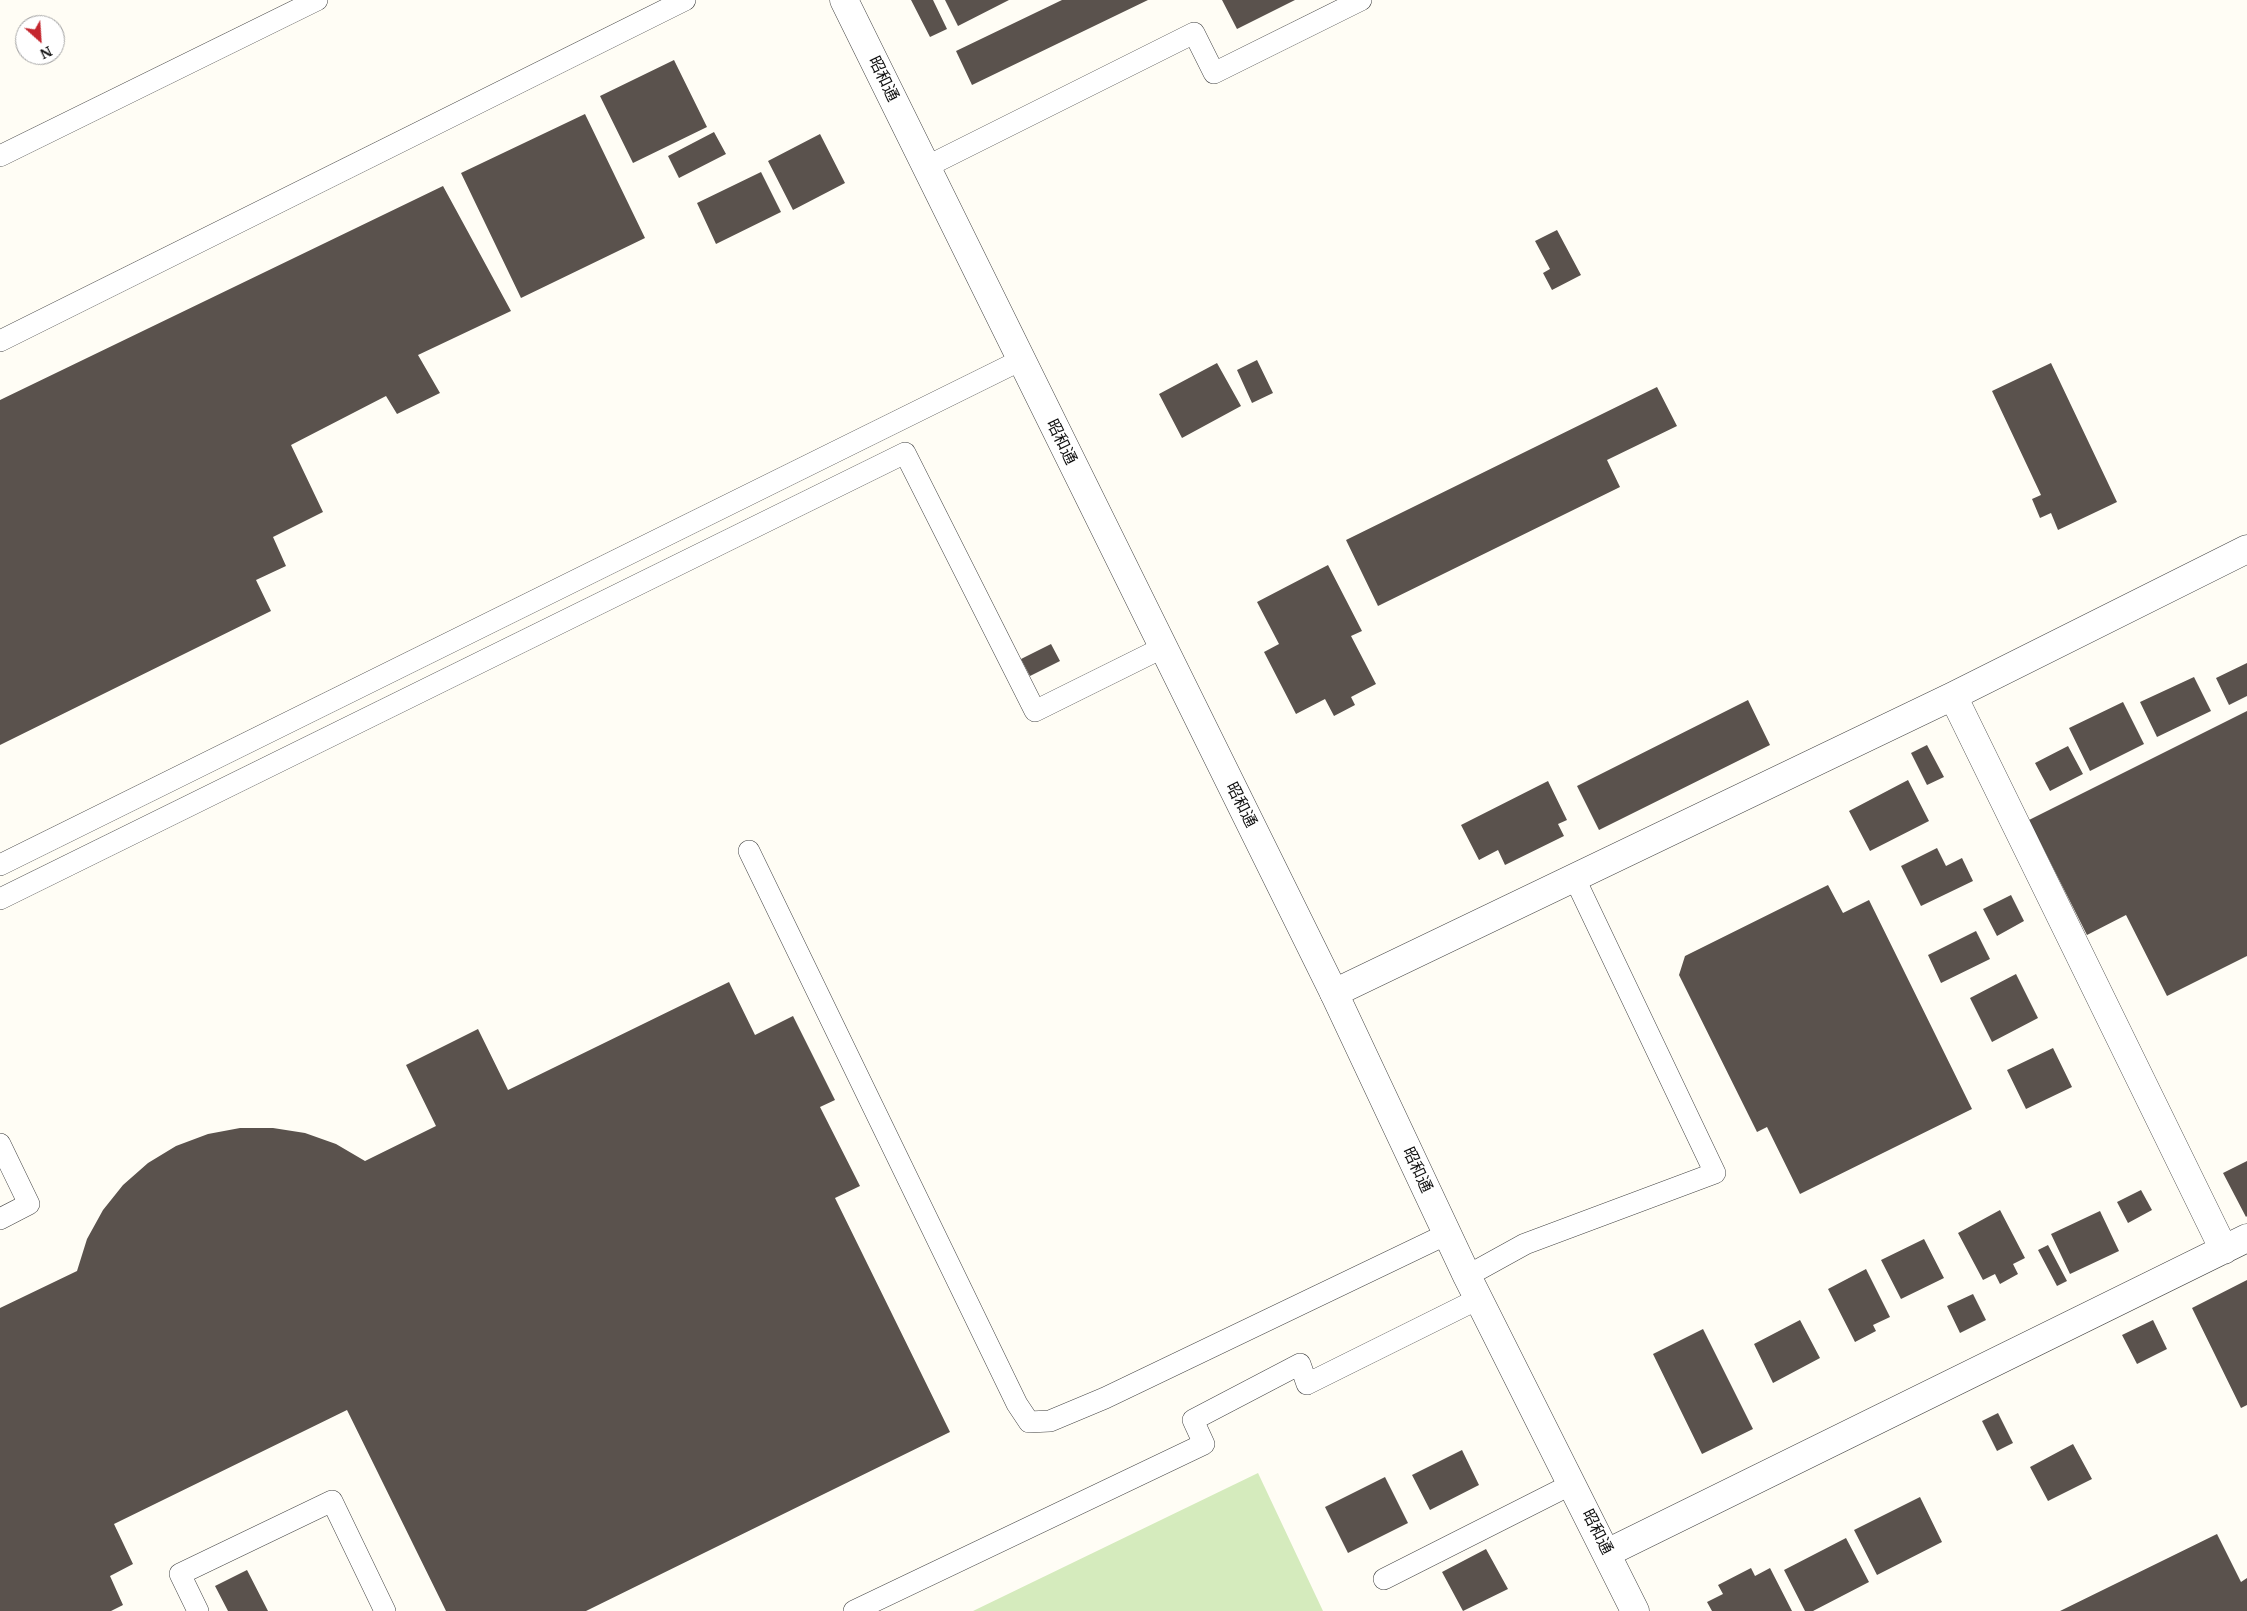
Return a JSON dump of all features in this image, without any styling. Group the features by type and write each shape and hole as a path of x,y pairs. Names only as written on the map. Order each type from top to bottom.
{"street":[{"name":"昭和通","path":"844,0 1162,648 1334,993 1473,1287 1635,1611"},
{"path":"1334,993 1575,879 2245,555"},
{"path":"1607,1553 2236,1244 1953,696"}],"lane":[{"path":"0,156 317,0"},
{"path":"0,341 686,0"},
{"path":"926,167 1194,33 1214,73 1361,0"},
{"path":"0,865 1021,360"},
{"path":"0,899 905,453 1035,711 1162,648"},
{"path":"748,852 1017,1404 1029,1422 1050,1421 1105,1398 1447,1234"},
{"path":"854,1611 1204,1444 1193,1420 1300,1364 1307,1384 1473,1287 1525,1244 1715,1173 1575,879"},
{"path":"0,1144 29,1204 0,1219"},
{"path":"1384,1579 1572,1484"},
{"path":"198,1611 180,1574 332,1501 384,1611"}],"green space":[{"path":"1258,1473 1323,1611 973,1611"}],"building":[{"path":"911,0 933,0 947,29 930,37"},
{"path":"945,0 1009,0 958,26"},
{"path":"1062,0 1148,0 972,85 956,51"},
{"path":"1222,0 1295,0 1237,29"},
{"path":"674,60 707,127 633,163 600,96"},
{"path":"585,114 645,238 521,298 461,173"},
{"path":"714,132 726,154 679,178 668,156"},
{"path":"820,134 845,183 793,210 768,161"},
{"path":"761,172 781,212 716,244 697,203"},
{"path":"443,186 511,311 418,355 440,393 397,414 386,396 291,445 323,512 273,537 286,566 256,580 271,611 0,745 0,400"},
{"path":"1557,230 1581,275 1552,290 1543,273 1550,269 1535,241"},
{"path":"1257,360 1273,393 1252,403 1237,370"},
{"path":"1217,363 1241,406 1182,438 1159,394"},
{"path":"2051,363 2117,502 2058,530 2051,513 2040,518 2032,499 2041,495 1992,391"},
{"path":"1657,387 1677,426 1607,460 1620,487 1378,606 1346,540"},
{"path":"1328,565 1362,631 1351,636 1376,684 1351,697 1355,705 1334,716 1325,699 1296,714 1264,652 1279,644 1257,602"},
{"path":"1051,644 1060,661 1030,676 1021,659"},
{"path":"2247,663 2247,696 2229,705 2216,678"},
{"path":"2194,677 2211,711 2157,737 2140,702"},
{"path":"1748,700 1770,745 1599,830 1577,786"},
{"path":"2123,702 2144,744 2090,771 2069,728"},
{"path":"2247,711 2247,956 2167,996 2126,915 2087,935 2029,820"},
{"path":"1927,745 1944,777 1927,785 1911,753"},
{"path":"2068,746 2083,774 2050,791 2035,763"},
{"path":"1908,780 1929,821 1870,851 1849,811"},
{"path":"1548,781 1567,820 1558,824 1564,836 1505,865 1498,850 1479,860 1461,825"},
{"path":"1937,848 1946,866 1962,858 1973,881 1921,906 1901,866"},
{"path":"1828,885 1843,913 1869,900 1972,1109 1800,1194 1767,1127 1757,1132 1679,975 1685,956"},
{"path":"2011,895 2024,921 1997,936 1983,909"},
{"path":"1976,931 1990,959 1941,983 1928,955"},
{"path":"2016,974 2038,1018 1992,1042 1970,998"},
{"path":"729,982 755,1035 793,1016 835,1100 820,1107 860,1186 835,1198 950,1432 586,1611 446,1611 347,1410 114,1524 133,1564 110,1576 123,1605 111,1611 0,1611 0,1308 77,1271 87,1239 103,1210 123,1185 148,1163 176,1146 208,1134 240,1128 273,1128 305,1133 336,1144 365,1161 436,1126 406,1065 478,1029 508,1090"},
{"path":"2053,1048 2072,1087 2026,1109 2007,1070"},
{"path":"2247,1161 2247,1216 2246,1217 2223,1173"},
{"path":"2141,1190 2152,1210 2128,1223 2117,1202"},
{"path":"2000,1210 2025,1258 2013,1264 2018,1274 2000,1284 1995,1274 1983,1280 1958,1233"},
{"path":"2100,1211 2119,1251 2070,1274 2051,1234"},
{"path":"1924,1239 1944,1278 1901,1299 1881,1260"},
{"path":"2048,1245 2067,1281 2057,1286 2038,1250"},
{"path":"1866,1269 1890,1317 1873,1325 1876,1331 1855,1342 1828,1289"},
{"path":"2247,1280 2247,1405 2241,1408 2192,1308"},
{"path":"1973,1294 1986,1320 1960,1333 1947,1306"},
{"path":"1800,1320 1820,1358 1773,1383 1754,1344"},
{"path":"2153,1320 2167,1349 2137,1364 2122,1335"},
{"path":"1703,1329 1753,1429 1702,1454 1653,1354"},
{"path":"1998,1413 2013,1443 1997,1451 1982,1421"},
{"path":"2073,1444 2092,1479 2048,1501 2030,1467"},
{"path":"1462,1450 1479,1485 1430,1510 1412,1475"},
{"path":"1385,1477 1408,1523 1348,1553 1325,1507"},
{"path":"1920,1497 1942,1542 1877,1575 1854,1530"},
{"path":"2217,1534 2241,1582 2247,1578 2247,1611 2060,1611"},
{"path":"1846,1538 1869,1582 1813,1611 1805,1611 1784,1570"},
{"path":"1486,1549 1508,1589 1463,1611 1442,1572"},
{"path":"1751,1568 1755,1576 1770,1568 1792,1611 1712,1611 1707,1602 1723,1594 1718,1585"},
{"path":"247,1570 268,1611 228,1611 215,1586"}]}
